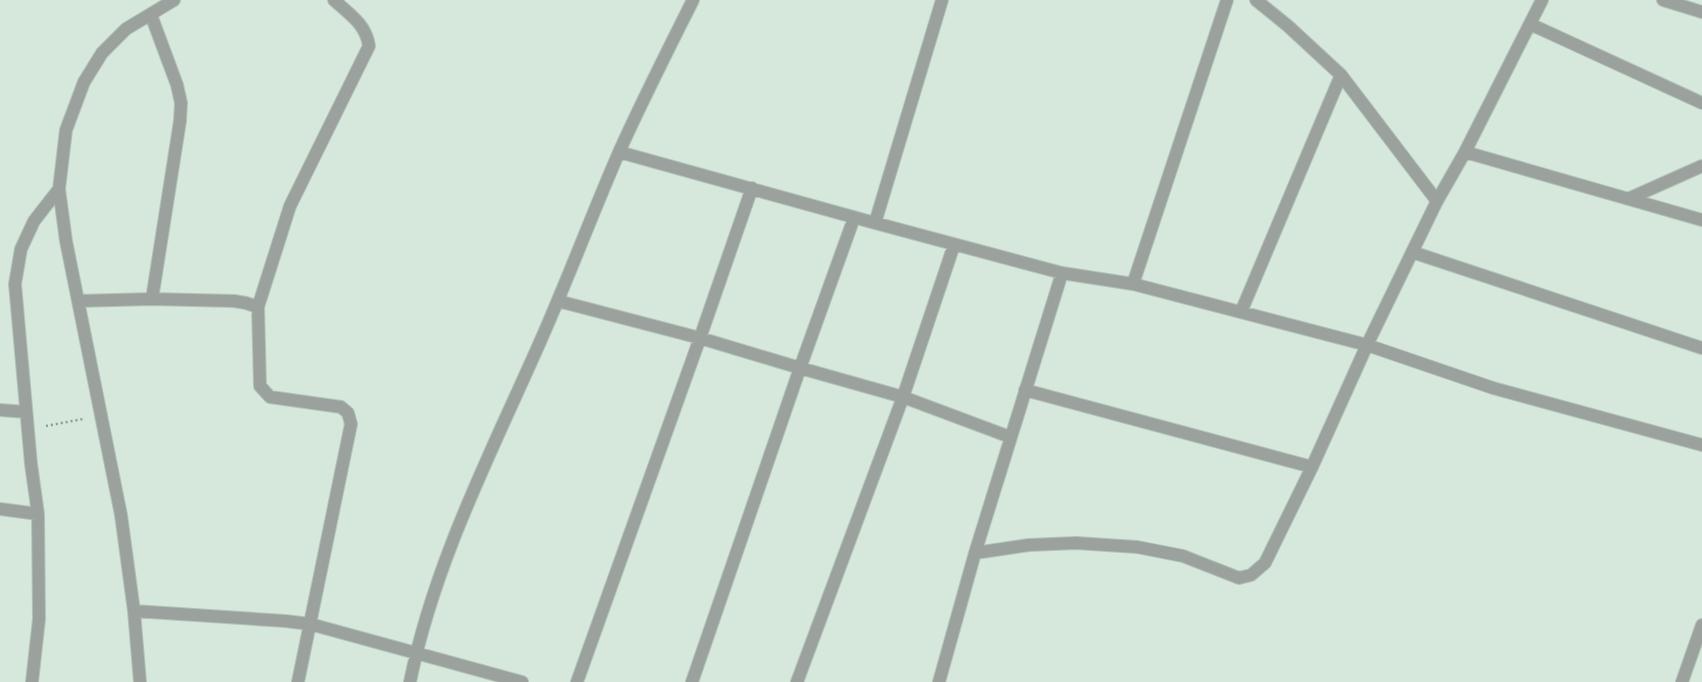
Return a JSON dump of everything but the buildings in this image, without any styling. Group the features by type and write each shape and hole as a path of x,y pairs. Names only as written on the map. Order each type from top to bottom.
{"street":[{"path":"140,682 134,611 121,515 66,241 59,189 66,130 84,82 102,53 126,29 174,0"},
{"path":"298,682 351,424 348,413 341,407 270,397 260,386 258,307 290,206 369,46 368,35 358,22 334,0"},
{"path":"410,682 416,653 442,569 474,492 558,301 619,152 650,85 693,0"},
{"path":"874,223 942,0"},
{"path":"1133,284 1227,0"},
{"path":"1256,0 1288,26 1341,76 1437,201"},
{"path":"975,553 1029,545 1076,543 1129,546 1183,556 1239,578 1251,575 1265,563 1312,467 1368,345 1437,201 1465,152 1542,0"},
{"path":"1663,0 1702,12"},
{"path":"151,15 177,85 181,103 180,121 152,299"},
{"path":"1530,24 1702,103"},
{"path":"1241,312 1341,76"},
{"path":"619,152 752,188 854,218 1062,273 1133,284 1368,345 1493,388 1702,445"},
{"path":"1465,152 1702,220"},
{"path":"1628,199 1702,166"},
{"path":"576,682 700,338 752,188"},
{"path":"32,682 39,619 38,514 26,412 15,284 21,249 34,220 59,189"},
{"path":"692,682 800,368 854,218"},
{"path":"797,682 903,397 954,245"},
{"path":"1412,252 1702,348"},
{"path":"939,682 975,553 1062,273"},
{"path":"78,301 152,299 234,301 258,307"},
{"path":"558,301 700,338 903,397 1010,437"},
{"path":"1025,390 1312,467"},
{"path":"0,410 26,412"},
{"path":"0,509 38,514"},
{"path":"134,611 310,624 522,682"},
{"path":"1682,682 1702,625"}],"path":[{"path":"28,429 101,415"}]}
